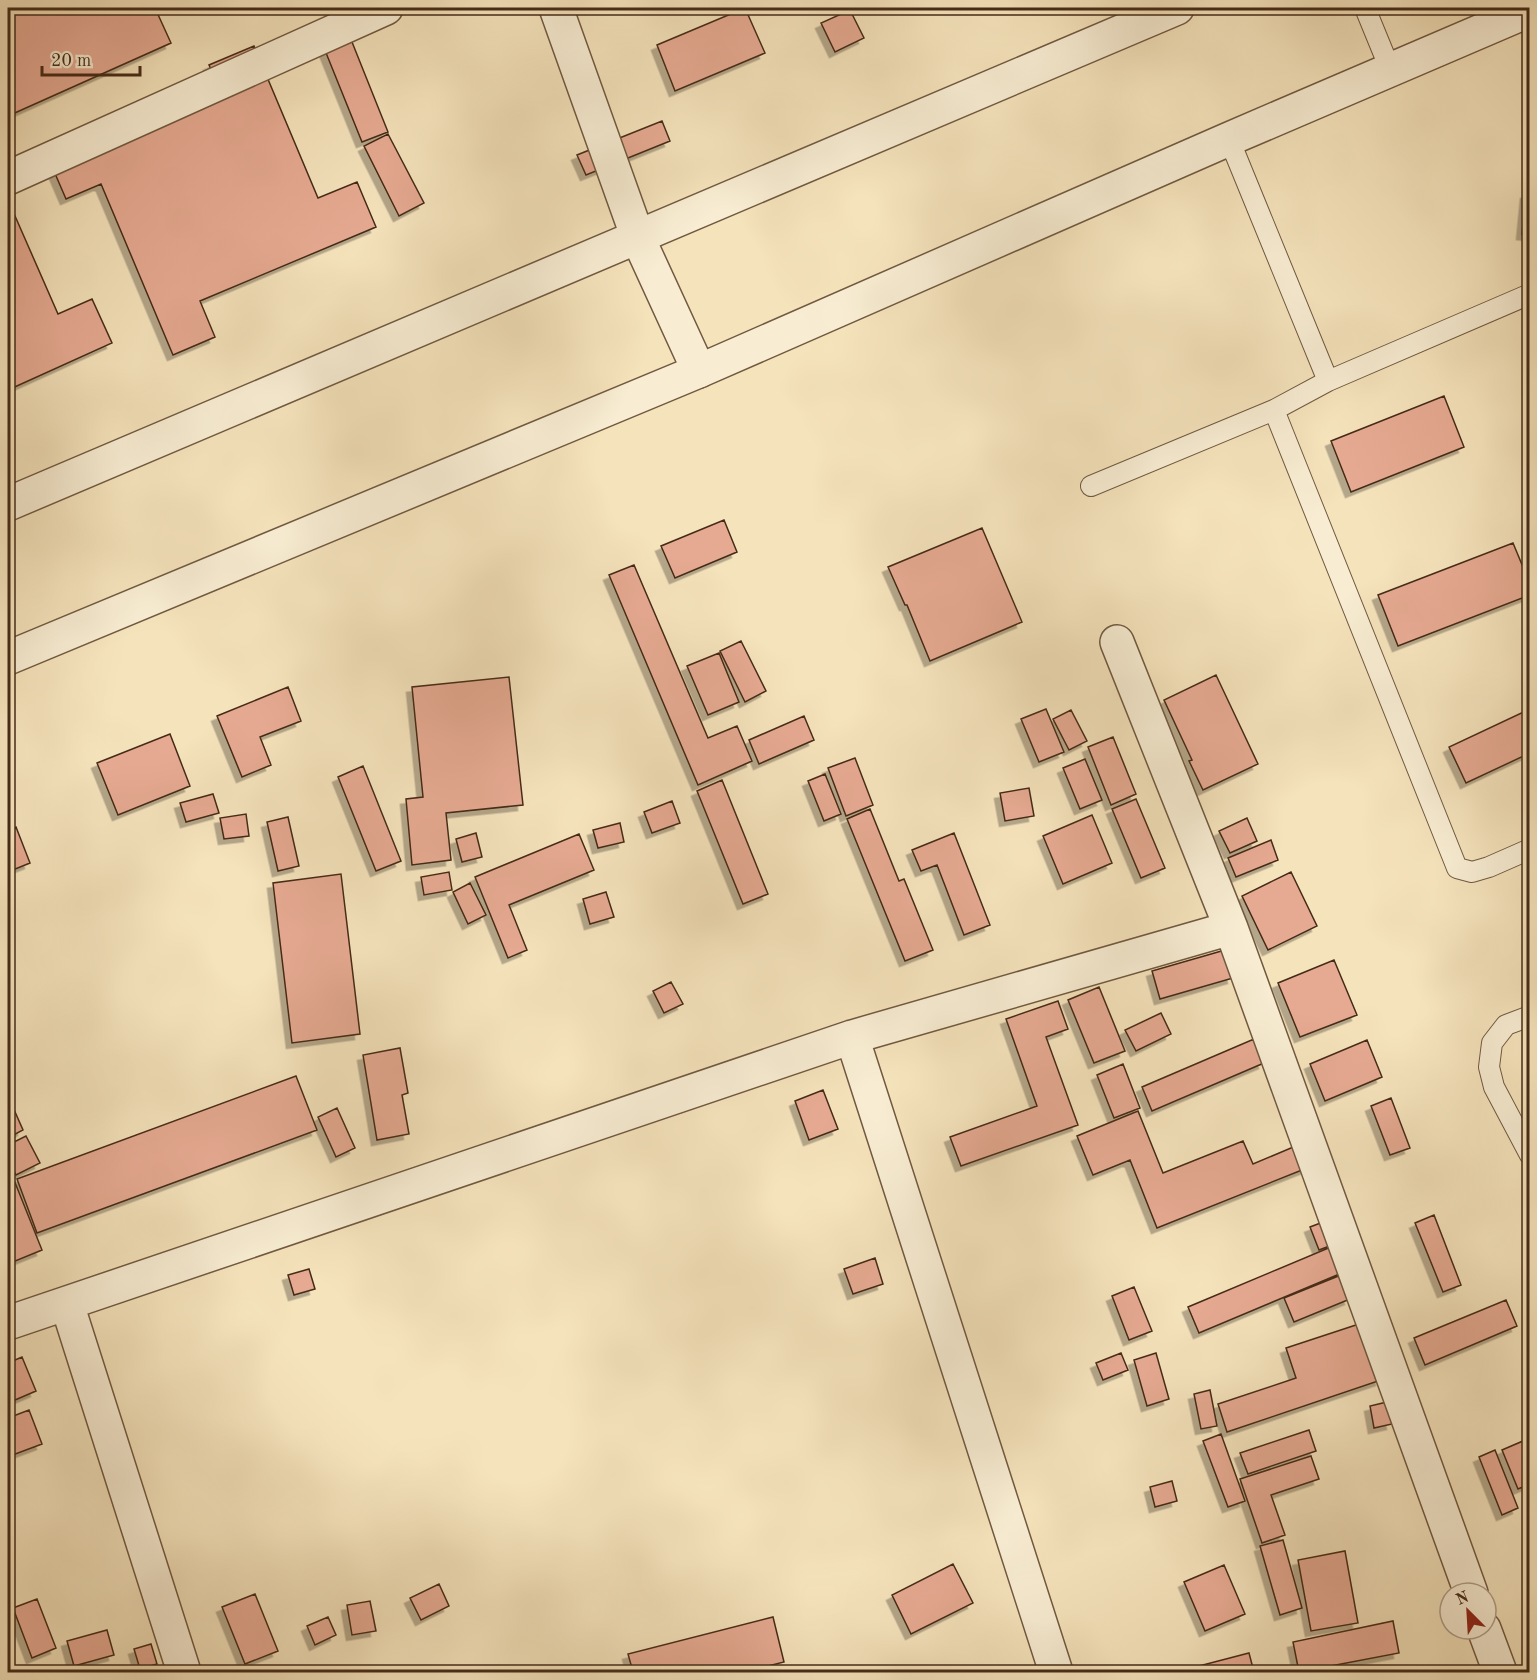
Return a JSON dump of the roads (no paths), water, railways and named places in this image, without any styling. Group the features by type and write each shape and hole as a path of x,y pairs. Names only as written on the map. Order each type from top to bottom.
{"street":[{"path":"8,177 386,8"},
{"path":"556,8 638,238 699,370"},
{"path":"8,504 1177,8"},
{"path":"8,658 699,370 1530,10"},
{"path":"1117,642 1231,928 1468,1581"},
{"path":"8,1323 852,1037 1231,928"},
{"path":"852,1037 1056,1672"},
{"path":"67,1304 184,1672"},
{"path":"1489,1641 1500,1672"}],"lane":[{"path":"1365,8 1390,69"},
{"path":"1229,139 1328,381"},
{"path":"1091,486 1274,410 1328,381 1530,294"},
{"path":"1274,410 1457,868 1472,872 1530,849"},
{"path":"1530,1016 1506,1026 1499,1034 1492,1043 1489,1067 1494,1087 1530,1155"}]}
